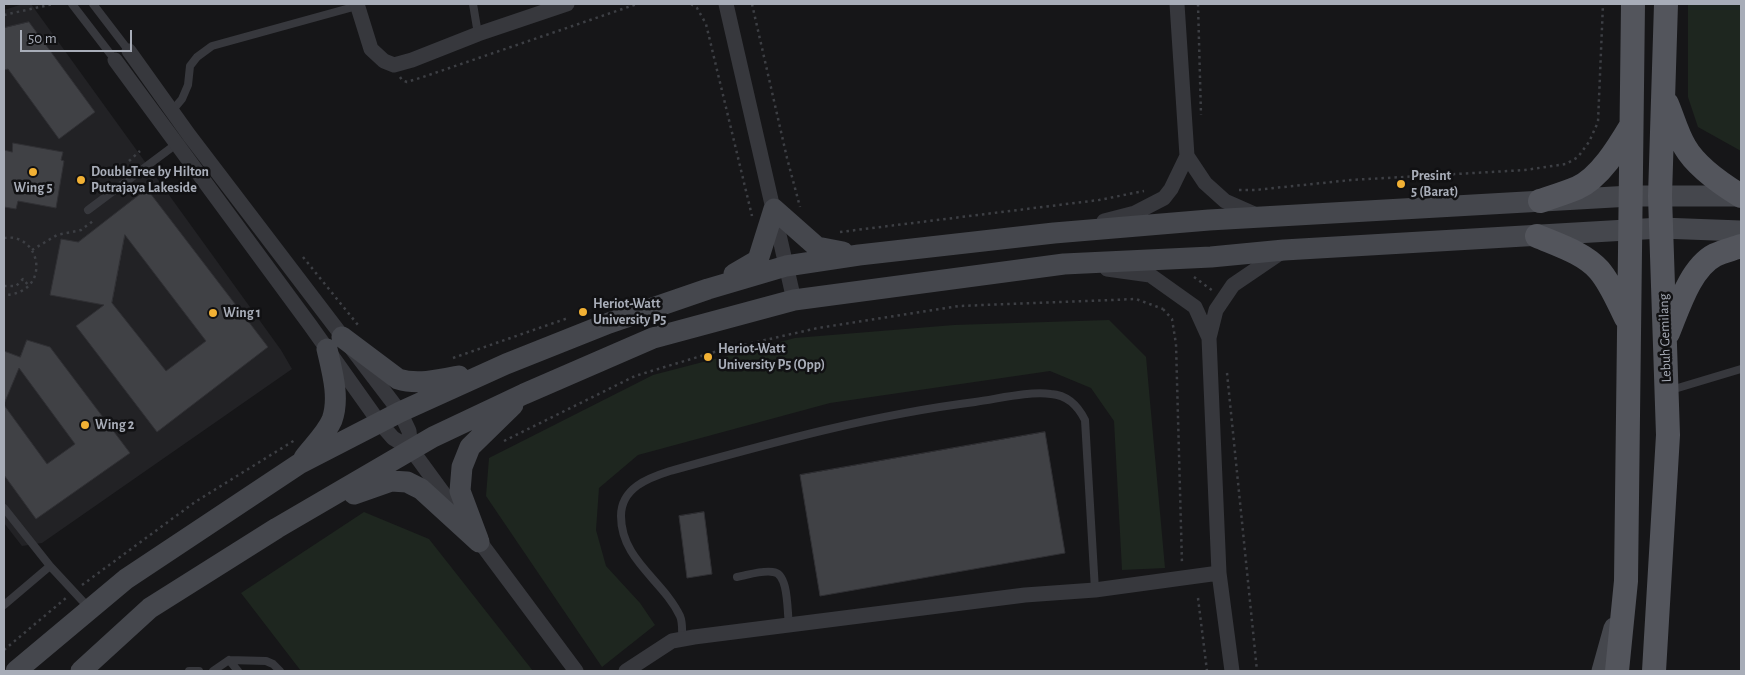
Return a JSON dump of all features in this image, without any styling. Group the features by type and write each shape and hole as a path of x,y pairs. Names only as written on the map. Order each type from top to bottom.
{"main road":[{"path":"1617,671 1626,581 1633,4"},
{"name":"Lebuh Gemilang","path":"1654,671 1668,435 1660,196 1666,4"},
{"path":"1664,97 1685,148 1704,169 1741,196"},
{"path":"1540,201 1579,187 1586,182 1614,155 1632,124"},
{"path":"1538,236 1576,253 1598,269 1611,287 1628,322"},
{"path":"1665,341 1687,287 1702,266 1714,255 1741,246"}],"street":[{"path":"357,5 371,49 384,61 394,64 412,60 478,34 567,4"},
{"path":"715,4 731,27"},
{"path":"726,4 794,300"},
{"path":"731,27 732,4"},
{"path":"1177,4 1187,156 1204,183 1225,201 1261,217"},
{"path":"129,51 189,135 400,412 409,432 411,449"},
{"path":"115,60 177,144 343,338 389,373 406,382 432,381 506,364"},
{"path":"1054,234 1135,213 1164,198 1171,189 1187,156"},
{"path":"16,671 126,579 299,464 379,422 506,364 609,323 708,289 786,266 860,255 1054,234 1261,217 1631,196 1741,196"},
{"path":"774,210 817,247 860,255"},
{"path":"708,289 758,260 774,210"},
{"path":"81,671 150,608 277,528 411,449 524,394 653,338 794,300 1064,264 1211,257 1284,250 1661,228 1741,231"},
{"path":"1232,671 1219,573 1210,338 1216,310 1233,285 1284,250"},
{"path":"1064,264 1150,274 1195,307 1210,338"},
{"path":"343,338 379,422 393,438 411,449 576,671"},
{"path":"299,464 320,438 332,419 343,338"},
{"path":"479,542 460,491 462,467 470,447 524,394"},
{"path":"277,528 370,488 391,481 407,482 421,489 479,542"},
{"path":"626,671 672,641 682,639 1024,595 1095,590 1219,573"},
{"path":"1602,671 1626,581"}],"lane":[{"path":"72,4 115,60"},
{"path":"93,4 129,51"},
{"path":"473,4 478,34"},
{"path":"172,112 182,99 188,85 190,66 197,56 212,46 357,5"},
{"path":"88,210 189,135"},
{"path":"1666,391 1741,369"},
{"path":"682,639 682,618 672,601 627,547 621,528 621,510 624,498 635,487 648,478 670,471 804,434 930,407 1030,395 1051,394 1066,398 1079,408 1085,420 1095,590"},
{"path":"4,508 50,566 90,609"},
{"path":"4,605 50,566"},
{"path":"737,577 773,572 781,575 784,582 789,625"},
{"path":"229,660 238,671"},
{"path":"213,671 229,660 266,661 274,664 280,671"},
{"path":"189,671 199,671"}],"path":[{"path":"4,15 53,4"},
{"path":"394,64 402,80 407,82 636,4"},
{"path":"691,4 697,8 706,24 752,217"},
{"path":"752,4 800,209"},
{"path":"1198,4 1201,117"},
{"path":"1233,190 1255,190 1350,180 1525,170 1566,164 1578,157 1589,142 1598,122 1603,4"},
{"path":"129,161 140,152"},
{"path":"836,233 1099,200 1145,190"},
{"path":"4,238 17,239 26,243 35,257 36,272 30,286 22,292 4,295"},
{"path":"298,251 343,338"},
{"path":"1176,294 1211,257"},
{"path":"1194,277 1222,299"},
{"path":"4,286 16,286 23,279 30,286"},
{"path":"503,441 635,376 721,350 818,328 959,306 1136,299 1162,309 1172,319 1176,344 1183,578"},
{"path":"449,359 570,318"},
{"path":"1226,365 1257,671"},
{"path":"4,650 74,591 194,502 295,440"},
{"path":"1198,598 1208,671"}],"shaded area":[{"name":"DoubleTree by Hilton Putrajaya Lakeside","path":"23,4 31,4 281,350 292,369 42,543 22,546 4,523 4,10"},
{"path":"1688,4 1741,4 1741,151 1698,127 1688,97"},
{"path":"1109,320 1146,357 1165,568 1122,570 1114,421 1091,388 1050,371 830,403 638,455 599,488 596,530 606,566 640,603 655,625 602,667 486,496 489,458 653,375 795,338 954,325"},
{"path":"364,512 429,539 533,671 301,671 241,593"}],"building":[{"path":"29,22 95,112 59,139 8,69 4,70 4,28"},
{"name":"Wing 5","path":"13,143 63,152 61,160 64,161 56,208 18,201 16,209 4,207 4,150 12,152"},
{"name":"Wing 1","path":"147,189 268,347 157,432 76,326 104,305 50,295 61,239 78,242","holes":["125,235 206,341 166,371 112,303"]},
{"name":"Wing 2","path":"27,340 50,347 130,453 36,519 4,475 4,405 47,464 75,444 19,368 4,404 4,351 20,357"},
{"path":"1045,432 1065,553 820,596 800,475"},
{"path":"704,512 712,574 687,578 679,516"}],"place":[{"name":"Wing 5","path":"33,172"},
{"name":"DoubleTree by Hilton Putrajaya Lakeside","path":"81,180"},
{"name":"Presint 5 (Barat)","path":"1401,184"},
{"name":"Heriot-Watt University P5","path":"583,312"},
{"name":"Wing 1","path":"213,313"},
{"name":"Heriot-Watt University P5 (Opp)","path":"708,357"},
{"name":"Wing 2","path":"85,425"}]}
